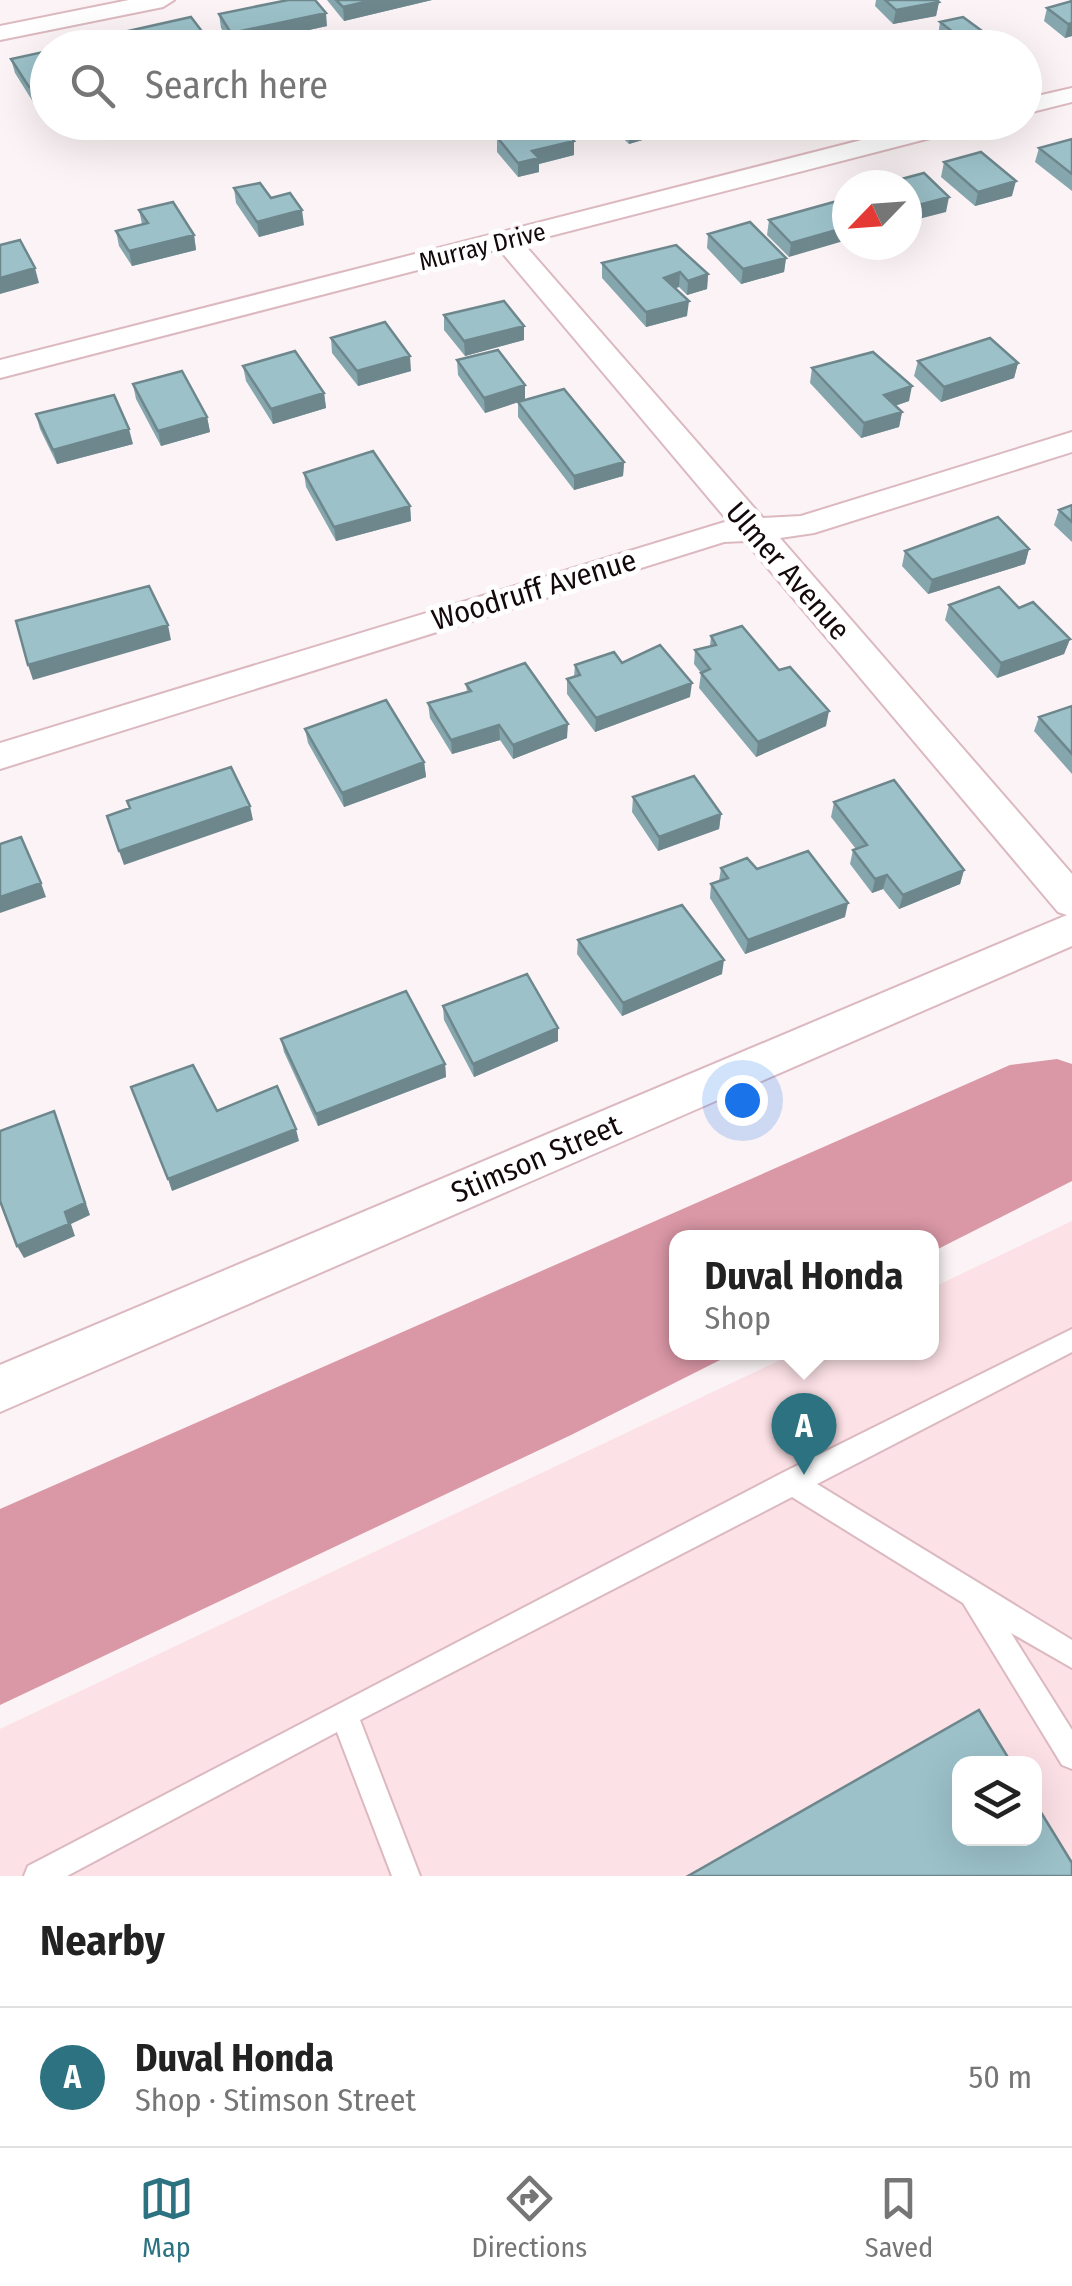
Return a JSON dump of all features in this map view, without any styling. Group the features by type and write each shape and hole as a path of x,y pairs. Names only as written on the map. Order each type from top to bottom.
{"street":[{"path":"0,32 163,0"},
{"path":"1042,102 1072,95"},
{"name":"Murray Drive","path":"0,369 894,140"},
{"name":"Ulmer Avenue","path":"506,240 1072,901"},
{"name":"Woodruff Avenue","path":"0,756 722,532 803,526 1072,442"},
{"name":"Stimson Street","path":"0,1389 1072,928"}],"lane":[{"path":"38,1876 791,1482 1072,1340"},
{"path":"791,1482 1072,1656"},
{"path":"969,1589 1072,1755"},
{"path":"344,1714 406,1876"}],"shaded area":[{"path":"1057,1059 1072,1064 1072,1181 939,1248 939,1230 669,1230 669,1360 720,1360 571,1435 0,1705 0,1509 1010,1065"},
{"path":"1072,1221 1072,1876 0,1876 0,1729 780,1360 939,1360 939,1285"}],"building":[{"path":"288,0 315,0 326,13 245,30 229,30 219,14"},
{"path":"336,0 373,0 343,7"},
{"path":"885,0 937,0 939,2 896,10"},
{"path":"1072,1 1072,23 1047,8"},
{"path":"191,17 201,30 132,30"},
{"path":"963,17 981,30 950,30 940,22"},
{"path":"30,55 30,87 29,87 11,59"},
{"path":"1072,139 1072,174 1039,148"},
{"path":"499,140 574,141 532,151 539,158 518,163"},
{"path":"981,152 1016,181 978,192 944,162"},
{"path":"924,173 949,197 922,204"},
{"path":"260,183 271,198 290,193 302,210 257,222 234,188"},
{"path":"173,202 194,235 129,251 116,231 148,223 139,210"},
{"path":"832,202 832,231 791,243 769,220"},
{"path":"750,222 786,258 743,269 708,234"},
{"path":"20,240 35,268 0,278 0,245"},
{"path":"676,245 708,274 688,281 680,272 664,278 689,301 646,312 602,263"},
{"path":"504,301 524,326 464,341 444,315"},
{"path":"385,322 410,356 357,371 331,338"},
{"path":"990,338 1018,363 944,387 918,361"},
{"path":"498,350 525,385 484,398 457,360"},
{"path":"295,351 324,393 271,409 243,366"},
{"path":"873,352 912,386 884,395 902,412 864,423 812,368"},
{"path":"182,371 207,417 158,431 133,384"},
{"path":"564,389 624,462 574,476 518,402"},
{"path":"114,395 129,429 53,450 36,414"},
{"path":"373,451 410,506 334,527 304,473"},
{"path":"1072,505 1072,522 1059,510"},
{"path":"998,517 1029,549 932,580 905,551"},
{"path":"149,586 168,625 28,665 16,621"},
{"path":"999,587 1019,608 1033,602 1070,639 1001,663 949,605"},
{"path":"742,626 779,670 790,667 829,711 758,742 701,673 710,669 695,650 716,645 711,636"},
{"path":"660,645 692,683 596,718 567,679 580,675 575,665 614,652 622,663"},
{"path":"525,663 568,724 513,745 499,725 451,740 428,703 471,691 466,684"},
{"path":"386,700 424,762 342,793 305,729"},
{"path":"1072,706 1072,754 1039,717"},
{"path":"231,767 250,806 119,851 107,816 130,808 127,801"},
{"path":"694,776 721,814 659,837 633,797"},
{"path":"894,780 964,870 903,895 887,875 875,879 853,850 867,845 834,802"},
{"path":"21,837 41,883 0,897 0,844"},
{"path":"808,851 848,903 748,940 711,884 728,878 721,868 747,858 757,869"},
{"path":"682,905 724,960 623,1003 578,940"},
{"path":"527,974 558,1028 473,1064 443,1006"},
{"path":"406,991 445,1064 316,1114 281,1039"},
{"path":"193,1065 217,1111 277,1086 296,1129 168,1179 131,1087"},
{"path":"54,1111 85,1203 65,1212 69,1224 17,1246 0,1201 0,1131"},
{"path":"979,1710 1007,1756 952,1756 952,1846 1042,1846 1042,1814 1072,1863 1072,1876 688,1876"}],"place":[{"name":"Duval Honda","path":"804,1475"}]}
